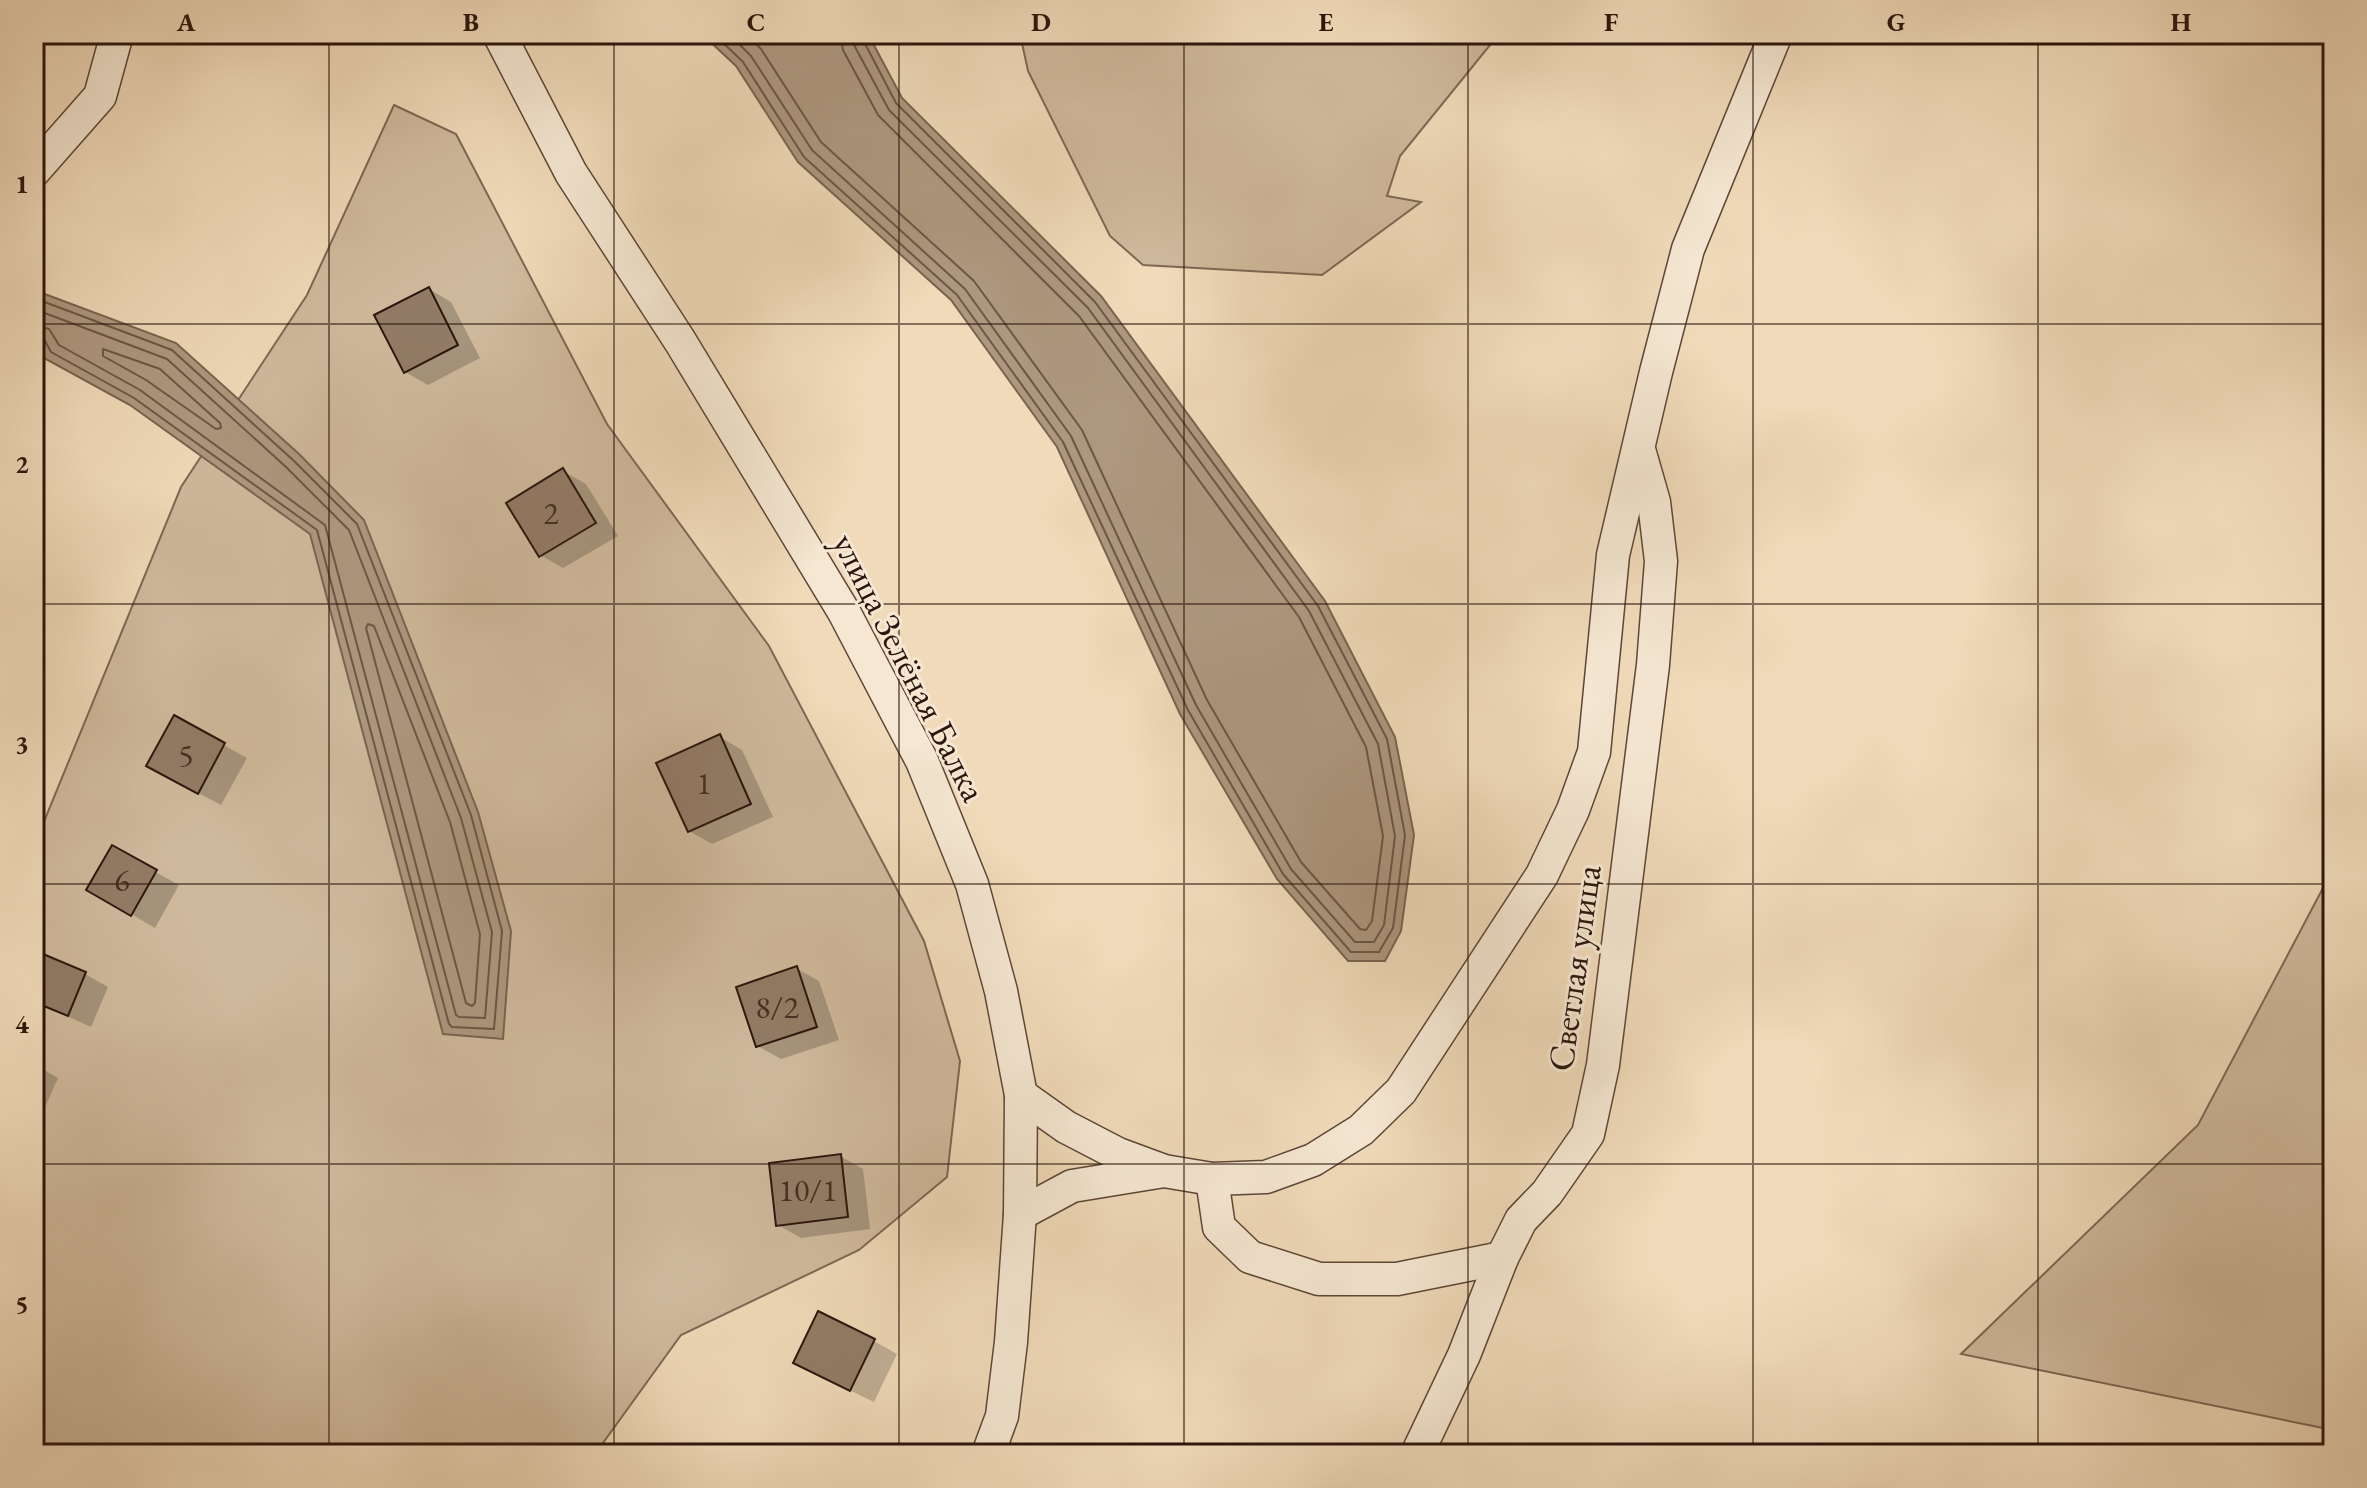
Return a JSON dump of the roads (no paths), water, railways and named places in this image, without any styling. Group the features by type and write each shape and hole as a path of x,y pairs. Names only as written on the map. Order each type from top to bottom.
{"street":[{"path":"34,171 100,96 117,34"},
{"name":"улица Зелёная Балка","path":"499,34 571,173 680,341 844,612 922,761 972,884 1001,991 1021,1095 1020,1214 1011,1342 1002,1416 988,1454"},
{"path":"1021,1095 1066,1127 1118,1154 1164,1171 1212,1179 1266,1177 1313,1160 1361,1130 1401,1091 1542,875 1573,810 1594,752 1613,555 1688,249 1776,34"},
{"name":"Светлая улица","path":"1417,1454 1464,1355 1502,1258 1521,1220 1547,1193 1588,1134 1603,1065 1653,665 1661,561 1654,502 1639,450"},
{"path":"1020,1214 1072,1186 1164,1171"},
{"path":"1212,1179 1219,1227 1250,1257 1319,1279 1397,1279 1502,1258"}],"water":[{"path":"702,34 868,34 902,98 1101,296 1325,601 1395,737 1414,835 1401,931 1385,961 1348,961 1277,879 1180,714 1057,447 951,300 798,162 736,66"},
{"path":"34,290 176,343 299,454 364,520 478,812 511,931 503,1039 443,1034 310,534 130,405 44,358 34,334"}]}
